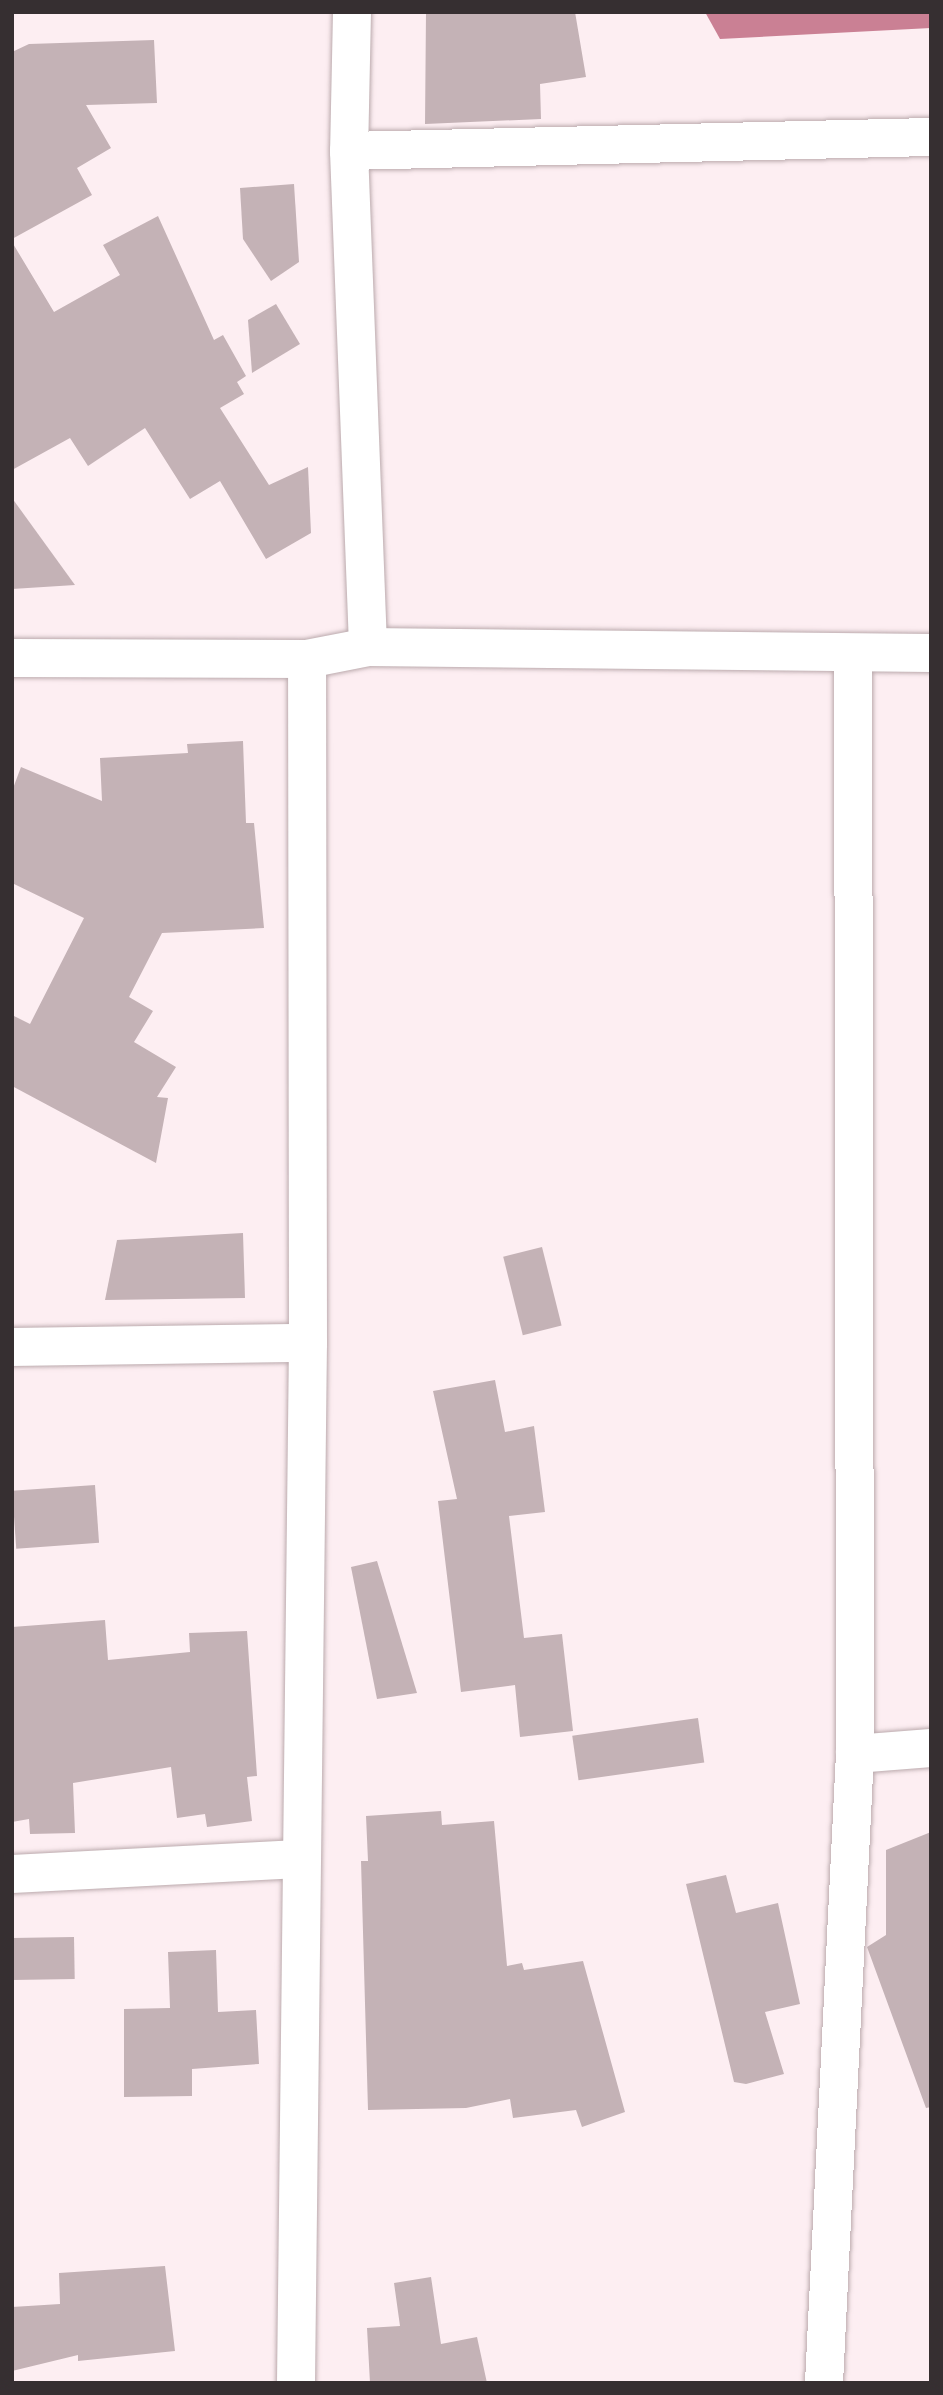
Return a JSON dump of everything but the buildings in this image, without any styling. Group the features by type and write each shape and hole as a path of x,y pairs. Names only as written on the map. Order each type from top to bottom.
{"street":[{"path":"352,12 349,151 368,647"},
{"path":"349,151 931,137"},
{"path":"12,658 307,659 368,647 931,653"},
{"path":"824,2383 855,1754 853,653"},
{"path":"296,2383 299,1859 308,1343 307,659"},
{"path":"12,1348 308,1343"},
{"path":"855,1754 931,1748"},
{"path":"12,1874 299,1859"}],"shaded area":[{"path":"705,12 931,12 931,28 720,39"}]}
